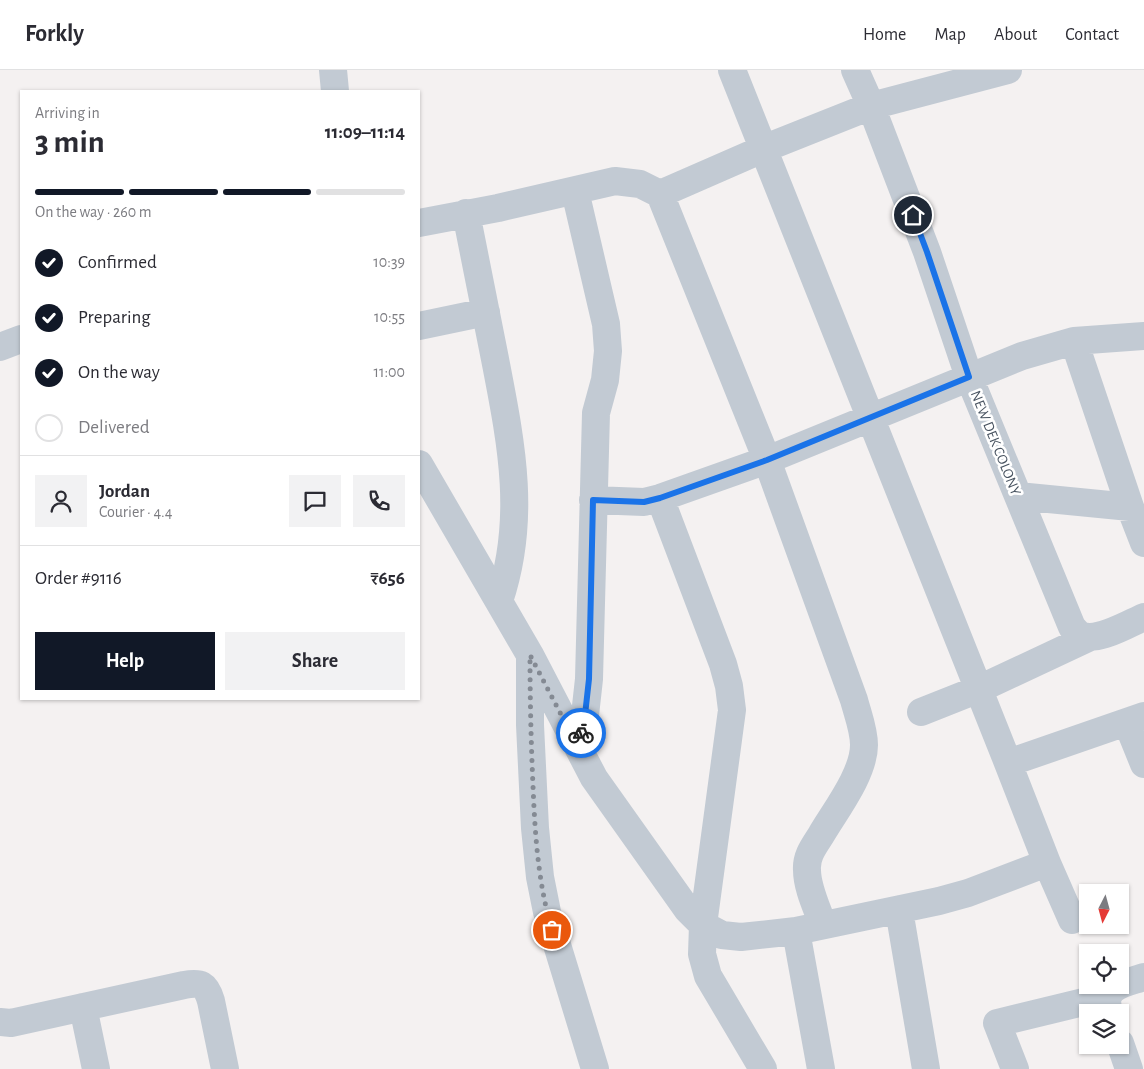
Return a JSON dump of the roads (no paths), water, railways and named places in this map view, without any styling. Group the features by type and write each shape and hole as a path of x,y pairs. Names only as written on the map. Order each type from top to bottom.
{"street":[{"path":"333,70 335,90"},
{"path":"732,70 1047,863 1072,920"},
{"name":"NEW DEK COLONY","path":"855,70 871,106 927,252 969,377 1072,627 1079,634 1090,637"},
{"path":"660,194 763,149 871,106 1008,70"},
{"path":"420,223 575,192 615,182 640,184 660,194 767,460 861,724 864,746 861,763 854,779 809,854 807,869 809,883 823,925"},
{"path":"575,192 606,324 608,351 605,380 596,413 589,679 584,724 577,745"},
{"path":"466,214 505,410 515,479 515,520 512,551 507,579 499,601"},
{"path":"420,326 486,312"},
{"path":"593,500 644,502 660,498 767,460 1022,356 1074,341 1144,336"},
{"path":"0,347 20,339"},
{"path":"1074,341 1144,543"},
{"path":"420,466 530,655 600,786 687,910 703,925 722,934 741,937 796,931 899,910 968,893 1047,863"},
{"path":"1018,496 1130,507"},
{"path":"660,498 723,664 729,686 732,710 703,925 702,954 708,976 763,1069"},
{"path":"921,712 979,689 1090,637 1102,635 1144,617"},
{"path":"530,655 530,726 535,828 540,877 546,912 595,1069"},
{"path":"1008,763 1135,719 1144,764"},
{"path":"899,910 926,1069"},
{"path":"796,931 821,1069"},
{"path":"1109,1004 1115,987 1144,977"},
{"path":"0,1022 11,1022 194,983 202,985 208,991 225,1069"},
{"path":"83,1007 96,1069"},
{"path":"1014,1069 997,1023 1079,1009"},
{"path":"1124,1054 1129,1069"}]}
